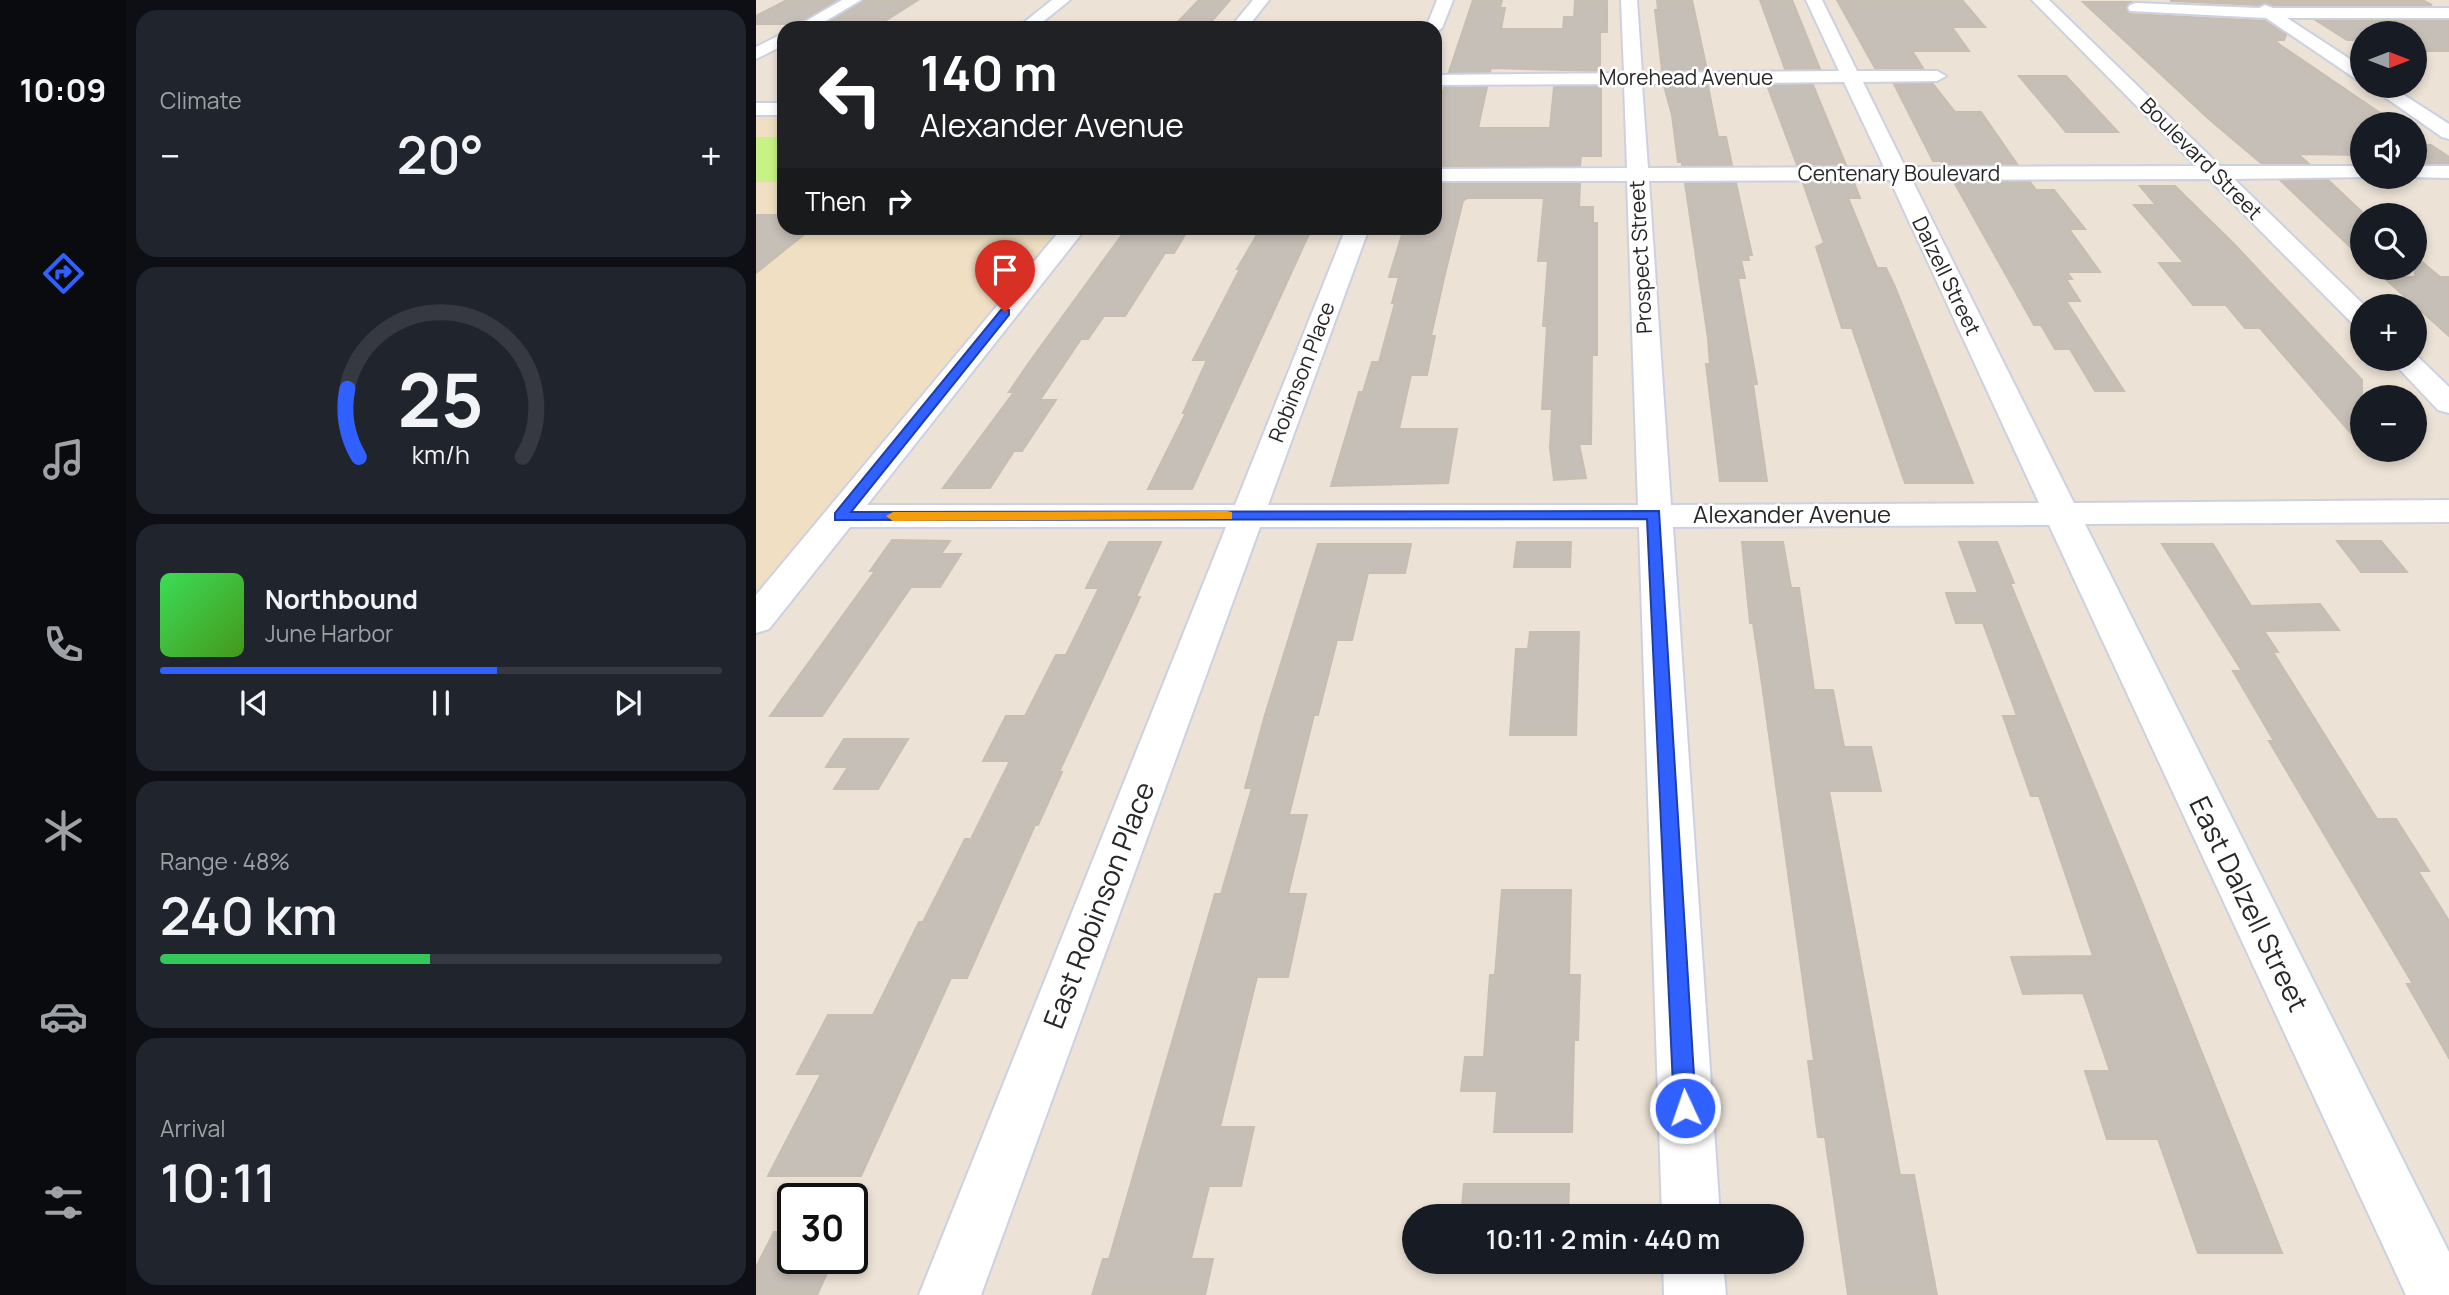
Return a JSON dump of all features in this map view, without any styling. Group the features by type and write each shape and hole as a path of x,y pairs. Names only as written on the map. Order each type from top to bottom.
{"street":[{"path":"816,21 853,0"},
{"path":"1035,21 1062,0"},
{"path":"1244,21 1261,0"},
{"path":"1437,21 1445,0"},
{"name":"Prospect Street","path":"1629,0 1690,1204"},
{"name":"Dalzell Street","path":"1814,0 2060,513"},
{"name":"Boulevard Street","path":"2040,0 2350,306"},
{"path":"2250,0 2350,67"},
{"path":"2136,8 2269,13 2449,13"},
{"path":"756,54 777,42"},
{"name":"Morehead Avenue","path":"1442,80 1937,76"},
{"path":"2396,98 2449,133"},
{"path":"756,109 777,109"},
{"name":"Centenary Boulevard","path":"1442,175 2350,172"},
{"path":"2427,172 2449,172"},
{"path":"756,620 1068,235"},
{"name":"Robinson Place","path":"1247,516 1354,235"},
{"path":"2416,371 2449,404"},
{"name":"Alexander Avenue","path":"840,516 2449,511"},
{"name":"East Dalzell Street","path":"2060,513 2438,1295"},
{"name":"East Robinson Place","path":"950,1295 1247,516"},
{"path":"1694,1274 1695,1295"}],"shaded area":[{"path":"756,111 777,111 777,235 1057,235 756,599"}],"green space":[{"path":"756,137 777,137 777,182 756,182"}],"building":[{"path":"787,0 837,0 801,21 756,24 756,16"},
{"path":"863,0 918,0 885,21 831,21"},
{"path":"1199,0 1230,0 1212,21 1179,21"},
{"path":"1473,0 1502,0 1500,8 1505,8 1501,29 1563,29 1564,17 1574,17 1575,0 1607,0 1607,32 1600,32 1600,71 1491,68 1490,72 1449,72"},
{"path":"1657,0 1692,0 1707,70 1662,70 1655,10 1658,10"},
{"path":"1760,0 1792,0 1820,69 1785,69"},
{"path":"1837,0 1962,0 1985,27 1952,27 1969,51 1912,51 1923,68 1875,68"},
{"path":"2422,0 2432,5 2258,5 2170,1"},
{"path":"2083,2 2131,2 2126,7 2130,14 2265,21 2286,35 2284,40 2275,40 2280,45 2350,92 2350,98 2358,98 2379,112 2350,112 2350,155 2298,154 2308,163 2261,163 2210,120"},
{"path":"2317,21 2350,21 2350,40"},
{"path":"2427,21 2449,21 2449,51 2427,51"},
{"path":"2019,76 2066,76 2118,132 2066,132"},
{"path":"1894,84 1933,84 1955,112 1981,112 2017,164 1943,164 1941,161 1933,161"},
{"path":"1767,85 1813,85 1846,165 1797,165"},
{"path":"1664,86 1708,86 1718,137 1726,137 1732,165 1682,165 1682,162 1678,162 1672,115"},
{"path":"1487,87 1478,128 1550,128 1554,87 1601,87 1601,156 1581,156 1580,166 1442,166 1444,88"},
{"path":"2427,145 2449,157 2449,163 2427,163"},
{"path":"2328,180 2352,203 2350,203 2350,247 2281,181"},
{"path":"1954,182 2030,182 2036,190 2054,190 2085,229 2069,229 2100,272 2067,272 2072,279 2066,279 2080,301 2066,301 2124,391 2095,391 2070,349 2055,349 2041,325 2034,325"},
{"path":"1685,183 1736,183 1752,255 1748,255 1749,260 1741,260 1745,278 1738,278 1757,384 1753,384 1767,481 1720,481 1706,364 1710,364 1708,338"},
{"path":"1803,183 1854,183 1860,198 1848,198 1877,268 1886,268 1895,287 1973,483 1905,483 1852,328 1842,328 1816,247 1824,243"},
{"path":"1442,184 1580,184 1579,207 1593,207 1593,223 1597,223 1597,355 1592,355 1591,444 1579,444 1586,478 1554,480 1550,448 1552,409 1542,409 1547,326 1543,326 1548,261 1538,261 1544,198 1467,198 1463,201 1444,278 1431,336 1435,336 1427,375 1411,375 1399,429 1457,429 1448,483 1331,486 1359,392 1363,392 1372,362 1379,362 1399,277 1389,277 1402,235 1442,235"},
{"path":"2140,186 2175,186 2234,244 2350,367 2350,371 2354,371 2362,380 2362,385 2350,385 2350,432 2260,328 2245,328 2226,305 2193,305 2159,263 2184,263 2134,205 2156,205"},
{"path":"756,215 777,215 777,235 803,235 756,273"},
{"path":"1122,235 1185,235 1174,253 1165,253 1125,316 1104,316 1088,339 1081,339 1040,400 1056,400 1022,451 1014,451 990,488 943,488 1014,392 1009,392"},
{"path":"1257,235 1309,235 1192,489 1148,489 1186,413 1183,413 1207,360 1193,360 1240,269 1237,269"},
{"path":"2427,266 2440,277 2449,277 2449,336 2427,316 2427,294 2402,294 2386,280 2427,280"},
{"path":"892,540 950,541 941,554 961,554 940,587 911,587 822,716 770,716 875,571 870,571"},
{"path":"2337,541 2381,541 2407,572 2361,572"},
{"path":"1109,542 1161,542 1136,597 1140,597 967,978 951,978 861,1176 768,1176 821,1074 797,1074 828,1015 873,1015 919,922 923,922 965,839 971,839 1010,761 983,761 1006,716 1025,716 1056,655 1066,655 1099,588 1086,588"},
{"path":"1517,542 1571,542 1570,567 1514,567"},
{"path":"1742,542 1783,542 1791,588 1799,588 1814,690 1833,690 1844,747 1871,747 1881,791 1829,791 1900,1175 1914,1175 1937,1295 1848,1295 1825,1137 1818,1137 1808,1061 1814,1061 1761,677 1753,623 1750,623"},
{"path":"1959,542 1997,542 2014,583 2010,583 2282,1253 2198,1253 2158,1139 2107,1139 2085,1071 2110,1071 2083,993 2023,994 2011,957 2093,956 2039,796 2031,796 2003,716 2017,716 1983,623 1956,623 1946,593 1978,593"},
{"path":"1318,544 1411,544 1405,573 1368,573 1352,640 1337,640 1318,715 1314,715 1289,815 1307,815 1288,894 1306,894 1288,977 1257,977 1220,1127 1254,1127 1241,1186 1209,1186 1191,1259 1213,1259 1205,1295 1092,1295 1103,1259 1109,1259 1215,894 1221,894 1252,788 1245,788 1265,715"},
{"path":"2162,544 2213,544 2251,606 2320,604 2339,630 2264,631 2278,652 2273,652 2377,819 2396,819 2429,871 2418,871 2449,921 2449,1058 2407,984 2413,984 2269,741 2274,741 2233,671 2242,671"},
{"path":"1530,632 1579,632 1576,735 1510,735 1516,649 1528,649"},
{"path":"844,739 908,739 878,789 834,789 848,767 826,767"},
{"path":"1502,890 1571,890 1569,975 1580,975 1578,1040 1574,1040 1572,1132 1494,1132 1497,1091 1461,1091 1465,1057 1484,1057 1490,975 1495,975"},
{"path":"1464,1184 1569,1184 1568,1204 1462,1204"},
{"path":"774,1232 777,1232 777,1274 827,1274 817,1295 756,1295 756,1267"}],"slow traffic":[{"path":"893,516 1227,516"}],"route":[{"path":"1005,312 840,516 1654,514 1685,1108"}]}
